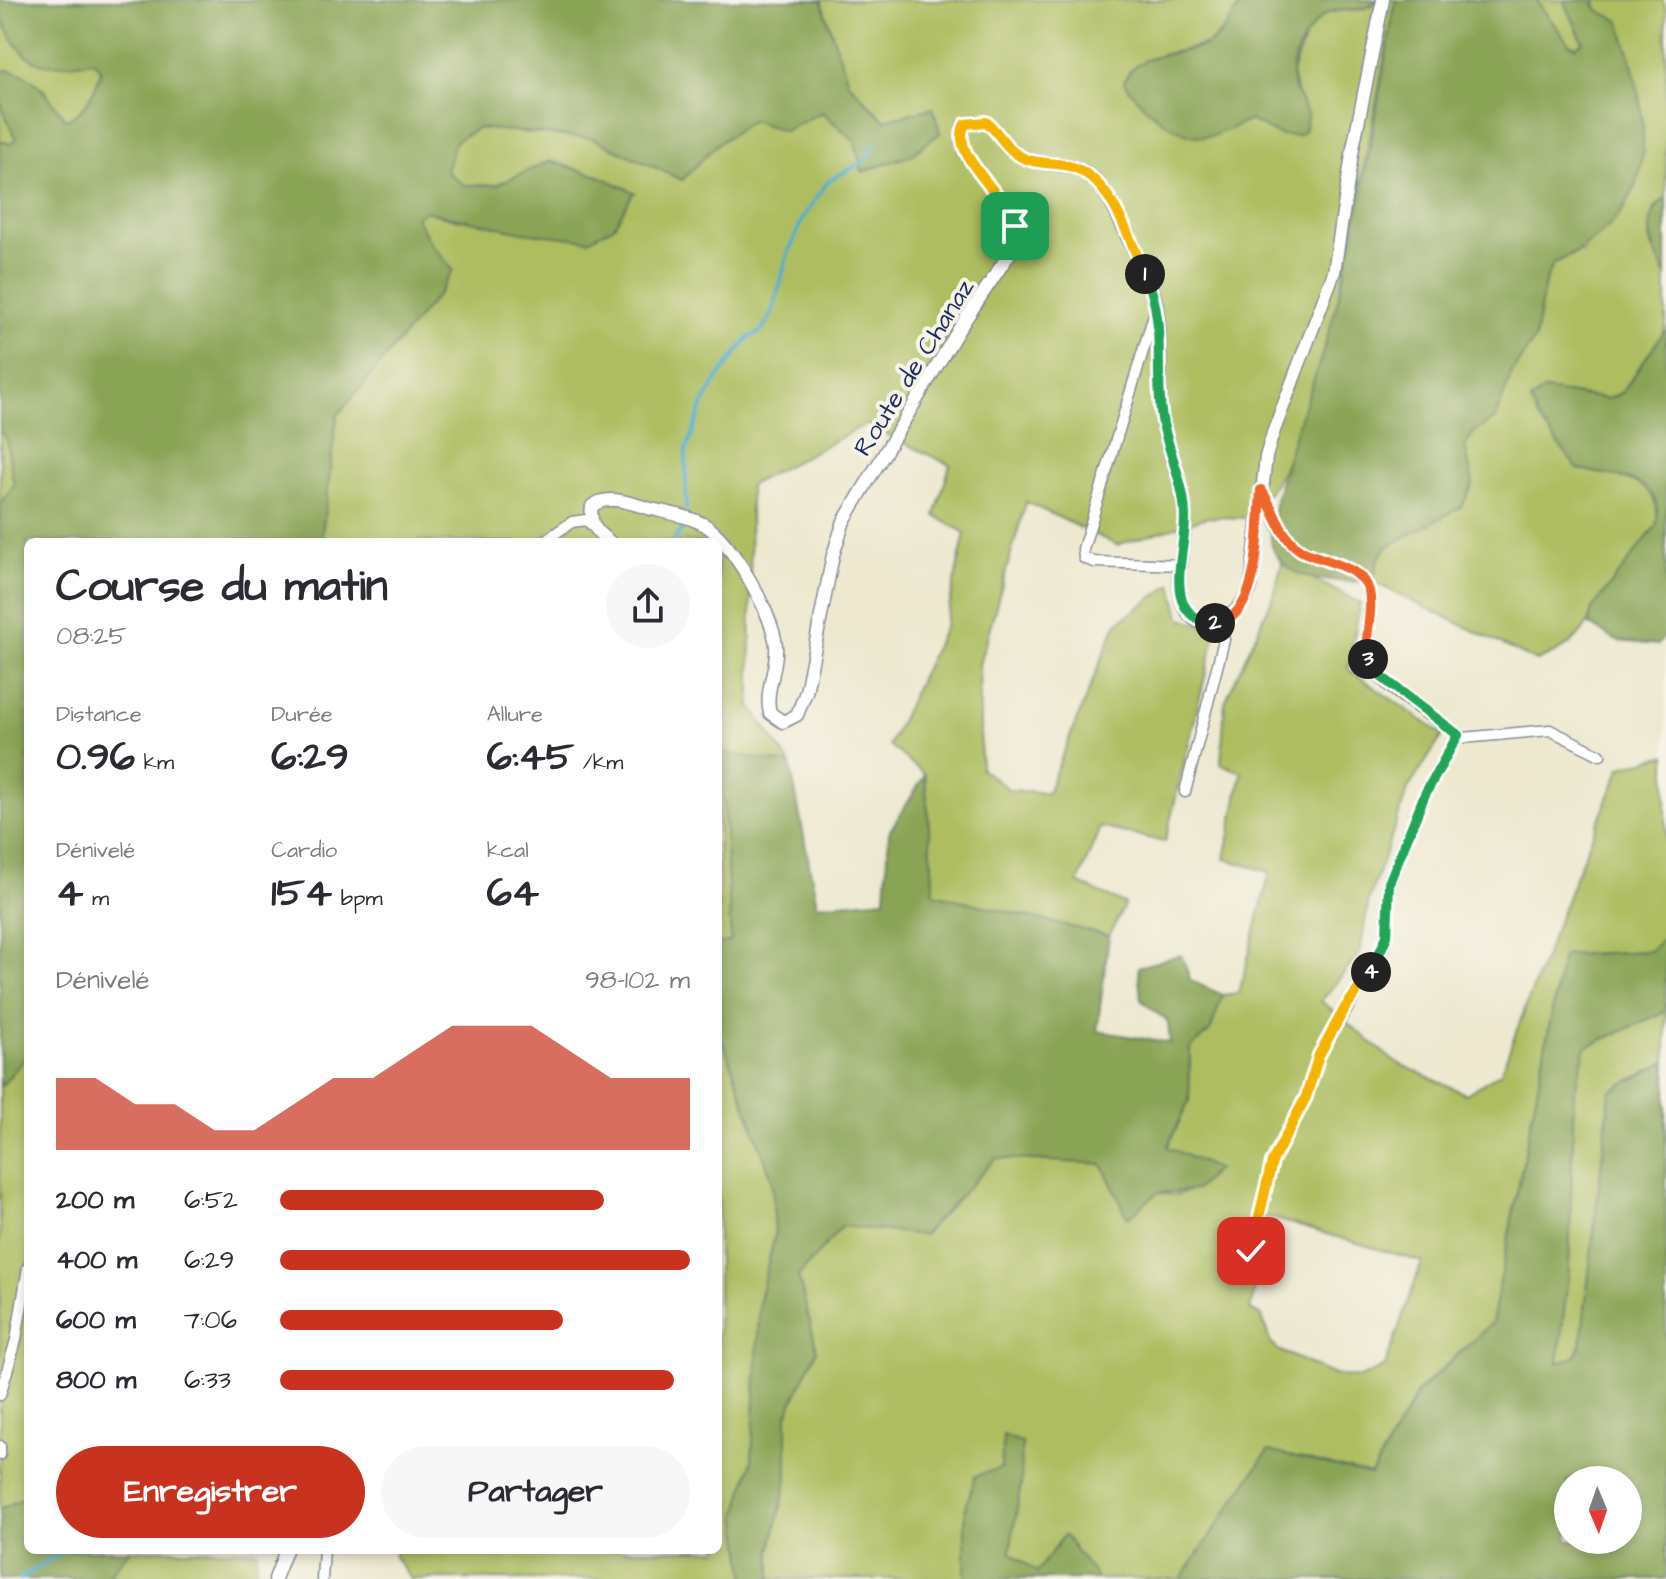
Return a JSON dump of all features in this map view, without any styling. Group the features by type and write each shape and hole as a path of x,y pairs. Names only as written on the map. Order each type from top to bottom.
{"street":[{"path":"1185,792 1224,640 1221,623 1246,602 1261,490 1273,433 1334,272 1353,148 1383,0"},
{"name":"Route de Chanaz","path":"722,540 774,634 775,661 767,702 770,713 783,722 790,721 801,707 806,692 833,555 844,521 944,354 1014,247 1014,220 965,153 962,142 963,126 986,122 1020,156 1070,166 1096,181 1117,214 1157,306 1161,414 1185,513 1181,597 1185,607 1203,621 1221,623"},
{"path":"1157,306 1083,549 1084,558 1094,562 1182,565"},
{"path":"1261,490 1284,537 1303,551 1337,564 1362,580 1369,591 1367,653 1375,672 1468,740 1550,730 1600,755"},
{"name":"Route de Chanaz","path":"593,526 592,506 604,500 614,500 690,519 703,524 719,538"},
{"path":"549,538 572,522 586,520 606,538"},
{"path":"1253,1260 1253,1245 1272,1162 1306,1097 1319,1055 1380,955 1387,936 1389,883 1425,794 1458,735"},
{"path":"0,1395 16,1340 24,1291"},
{"path":"0,1446 0,1455"},
{"path":"275,1579 284,1554"},
{"path":"322,1579 324,1554"}],"green space":[{"path":"0,0 821,0 848,82 884,120 933,108 940,133 911,155 862,172 855,141 822,112 784,131 752,120 716,145 682,180 592,138 478,128 455,141 446,171 464,185 496,185 550,161 599,176 634,192 614,226 589,240 523,232 425,211 416,217 431,244 453,270 440,292 337,416 322,538 24,538 24,1060 0,1087 0,504 14,485 6,437 0,432 0,140 9,144 16,140 0,102 0,71 11,71 30,79 66,120 79,112 89,100 101,70 94,61 56,65 37,62 19,48 1,15"},
{"path":"821,0 1244,0 1232,23 1208,44 1162,55 1212,136 1250,120 1280,135 1308,115 1297,94 1292,72 1310,25 1330,12 1363,9 1378,0 1396,0 1333,328 1282,472 1251,518 1208,517 1117,545 1026,502 979,665 981,769 1010,790 1047,793 1116,624 1172,584 1180,617 1216,631 1165,842 1100,827 1078,883 1125,904 1109,936 934,894 925,775 889,745 945,626 965,533 935,516 950,465 866,424 750,485 751,706 790,764 722,753 722,538 322,538 337,416 453,270 431,244 415,217 425,211 458,220 634,193 599,176 550,162 496,185 464,185 446,171 455,141 478,128 592,138 682,180 716,145 752,120 784,131 822,112 855,141 863,172 911,155 940,133 933,108 884,120 848,82"},
{"path":"1244,0 1378,0 1368,7 1331,12 1317,22 1305,38 1292,74 1295,90 1308,115 1304,131 1297,136 1280,135 1250,120 1214,135 1189,134 1151,112 1124,82 1129,71 1148,59 1198,48 1215,40"},
{"path":"1396,0 1536,0 1569,44 1576,47 1583,42 1564,0 1597,0 1594,5 1599,11 1620,21 1631,61 1643,132 1641,164 1633,192 1616,219 1590,243 1553,264 1545,282 1535,338 1512,372 1495,419 1474,432 1465,446 1473,484 1461,507 1388,546 1378,559 1373,582 1330,581 1302,575 1279,559 1272,546 1273,516 1298,424 1325,346 1350,248"},
{"path":"1536,0 1564,0 1583,42 1577,47 1569,44"},
{"path":"1597,0 1663,0 1666,10 1666,198 1655,207 1649,239 1666,275 1666,329 1622,392 1608,399 1544,390 1578,469 1621,477 1645,488 1653,497 1657,510 1656,526 1592,609 1579,636 1564,648 1536,661 1373,582 1378,559 1388,546 1461,507 1473,484 1465,446 1474,432 1495,419 1512,372 1535,338 1545,282 1553,263 1585,250 1599,11 1594,5"},
{"path":"0,17 19,45 37,59 61,63 94,61 101,70 93,92 73,117 66,120 43,89 10,70 0,71"},
{"path":"0,102 16,140 9,144 0,140"},
{"path":"1666,198 1666,275 1653,245 1650,226 1657,207"},
{"path":"1666,329 1666,634 1658,645 1617,641 1589,624 1592,609 1656,526 1657,510 1653,497 1645,488 1621,477 1578,469 1537,417 1531,400 1544,390 1608,399 1622,393"},
{"path":"0,432 6,437 14,485 0,504"},
{"path":"1282,563 1360,603 1348,669 1443,735 1408,789 1369,899 1360,953 1321,1001 1395,1062 1466,1094 1501,1072 1575,877 1621,767 1666,755 1666,935 1650,951 1563,955 1492,1323 1418,1391 1371,1475 1268,1452 1181,1579 1098,1579 1064,1536 1037,1573 1010,1552 1021,1483 1004,1435 1001,1469 965,1579 771,1579 771,1549 787,1480 787,1414 817,1350 798,1276 842,1226 923,1235 996,1158 1101,1164 1169,1195 1183,1193 1216,1170 1167,1148 1189,1101 1190,1048 1223,995 1239,993 1270,872 1225,859 1242,772 1221,764 1225,702 1274,595","holes":["1265,1216 1422,1262 1385,1366 1361,1378 1334,1375 1278,1350 1270,1342 1262,1316 1250,1310 1258,1273 1251,1263"]},
{"path":"722,753 732,942 722,943"},
{"path":"722,753 790,764 817,905 885,899 889,832 925,775 934,894 1109,936 1097,1031 1170,1043 1168,1022 1141,1000 1138,967 1181,955 1191,981 1223,995 1210,1031 1190,1048 1189,1101 1167,1147 1217,1169 1196,1190 1157,1193 1128,1218 1102,1164 996,1158 923,1235 842,1226 798,1276 817,1350 787,1414 787,1480 771,1549 771,1579 746,1579 737,1515 752,1460 760,1296 775,1235 772,1179 722,1041 722,943 731,941"},
{"path":"1666,935 1666,1011 1586,1047 1574,1093 1569,1268 1558,1363 1575,1357 1581,1344 1610,1091 1666,1062 1666,1579 1181,1579 1268,1451 1371,1475 1418,1392 1492,1323 1563,955 1650,951"},
{"path":"1666,1011 1666,1062 1610,1091 1581,1344 1575,1357 1558,1364 1569,1268 1574,1093 1586,1047"},
{"path":"722,1041 772,1180 775,1235 760,1297 752,1460 737,1515 746,1579 411,1579 395,1554 722,1554"},
{"path":"24,1060 24,1498 0,1509 0,1087"},
{"path":"1003,1435 1022,1443 1021,1483 1010,1552 1037,1572 1064,1535 1098,1579 965,1579 965,1510 975,1476 1001,1468"},
{"path":"24,1498 24,1554 127,1554 106,1579 0,1579 0,1509"},
{"path":"127,1554 257,1554 256,1579 106,1579"}],"waterway":[{"path":"686,509 686,451 703,404 749,337 761,332 772,314 788,254 803,218 828,181 863,162 875,146"},
{"path":"676,538 685,525"},
{"path":"20,1579 59,1554"}],"route":[{"path":"1015,226 1006,206 965,153 961,135 965,124 986,122 1014,153 1026,159 1070,166 1087,173 1102,189 1117,214 1152,289 1159,328 1161,414 1185,513 1180,587 1189,613 1203,621 1221,623 1246,602 1251,586 1261,490 1284,537 1303,551 1337,564 1362,580 1369,591 1367,653 1375,672 1458,735 1437,768 1389,883 1385,904 1387,936 1380,955 1319,1055 1306,1097 1272,1162 1251,1251"}]}
